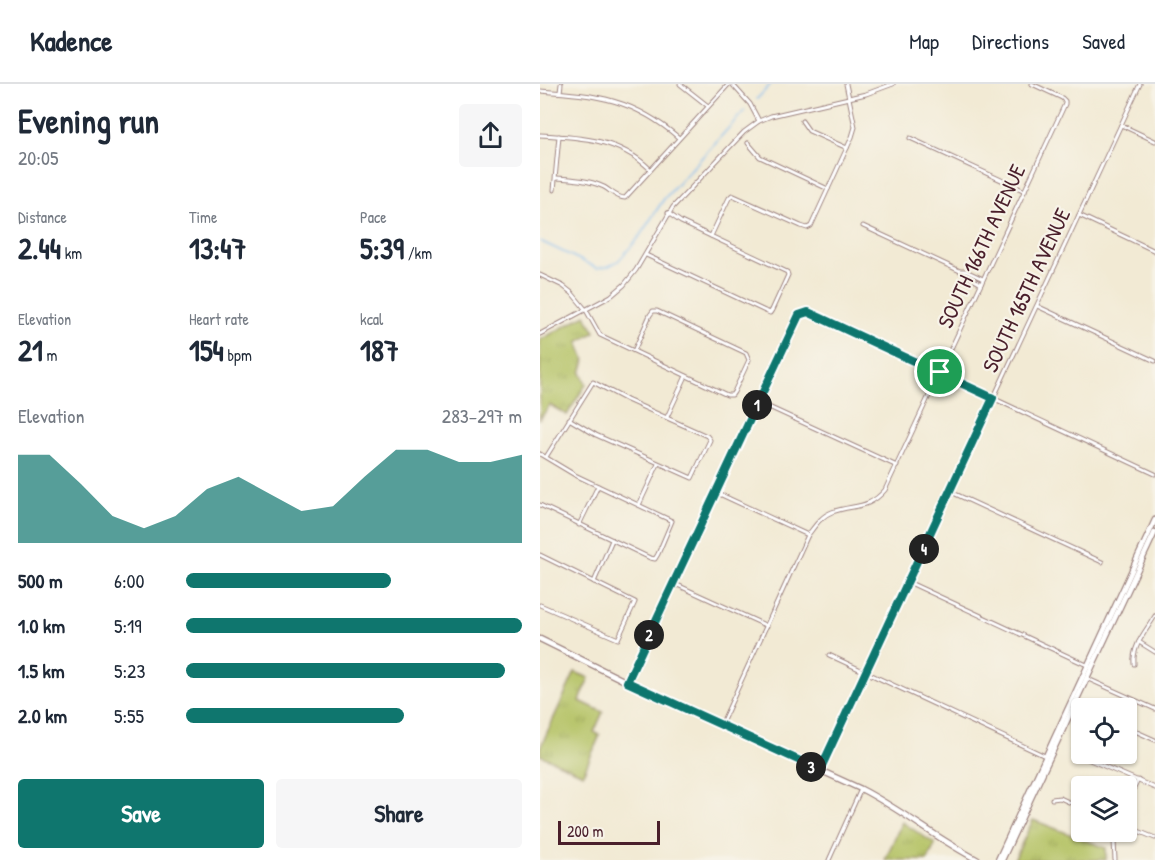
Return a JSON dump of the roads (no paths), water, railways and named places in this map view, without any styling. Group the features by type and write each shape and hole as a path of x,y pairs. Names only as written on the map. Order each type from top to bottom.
{"main road":[{"path":"1085,679 1088,666 1155,520"},
{"path":"1000,860 1155,532"},
{"path":"540,639 627,682 861,789 882,800 944,842 978,860"}],"street":[{"path":"560,92 561,84"},
{"path":"680,84 708,106"},
{"path":"556,178 591,182 622,198 731,84 748,101 759,121"},
{"path":"711,236 732,195 807,228 811,226 855,128 846,84"},
{"path":"540,334 611,296 624,285 645,255 668,213 738,137 759,121 794,110 882,89 892,84"},
{"name":"SOUTH 166TH AVENUE","path":"721,725 808,535 817,522 832,512 864,506 877,500 885,490 897,466 1065,101 1032,84"},
{"name":"SOUTH 165TH AVENUE","path":"820,770 1140,84"},
{"path":"540,91 590,96 622,103 657,120 679,138"},
{"path":"801,121 809,131 847,148"},
{"path":"1121,125 1155,141"},
{"path":"540,135 585,138 610,144 632,154 650,170"},
{"path":"554,190 559,136"},
{"path":"910,138 1025,191"},
{"path":"748,143 760,157 828,189"},
{"path":"645,255 770,313 788,275 787,272 668,213"},
{"path":"1079,216 1155,251"},
{"path":"863,226 960,271 983,279"},
{"path":"960,271 981,284"},
{"path":"970,279 972,274"},
{"path":"540,275 572,293 586,310 600,335 686,376 732,395 749,360 749,356 736,348 653,311 634,351"},
{"path":"1037,306 1155,361"},
{"path":"627,682 799,315 804,313 808,312 940,372 1155,474"},
{"path":"667,417 686,376"},
{"path":"546,457 569,418 593,382 707,436 710,440 692,478 596,435 569,418"},
{"path":"758,402 897,466"},
{"path":"540,454 598,486 672,521 655,559 540,505"},
{"path":"639,505 658,464"},
{"path":"579,525 598,486"},
{"path":"715,492 808,535"},
{"path":"951,492 1102,562"},
{"path":"594,582 612,540"},
{"path":"540,555 635,602 618,639 540,604"},
{"path":"908,582 1088,666 1094,664"},
{"path":"673,583 767,626"},
{"path":"1134,664 1133,655 1139,641 1155,616"},
{"path":"1139,641 1155,652"},
{"path":"830,655 1048,757"},
{"path":"1085,679 1155,710"},
{"path":"1137,732 1153,739 1155,731"},
{"path":"1100,764 1155,788"},
{"path":"829,860 861,789"},
{"path":"1052,799 1060,798 1071,803"},
{"path":"1137,831 1155,838"},
{"path":"1114,842 1115,860"}],"waterway":[{"path":"757,99 771,84"},
{"path":"540,241 597,268 609,266 618,261 637,240 664,199 745,110"}]}
